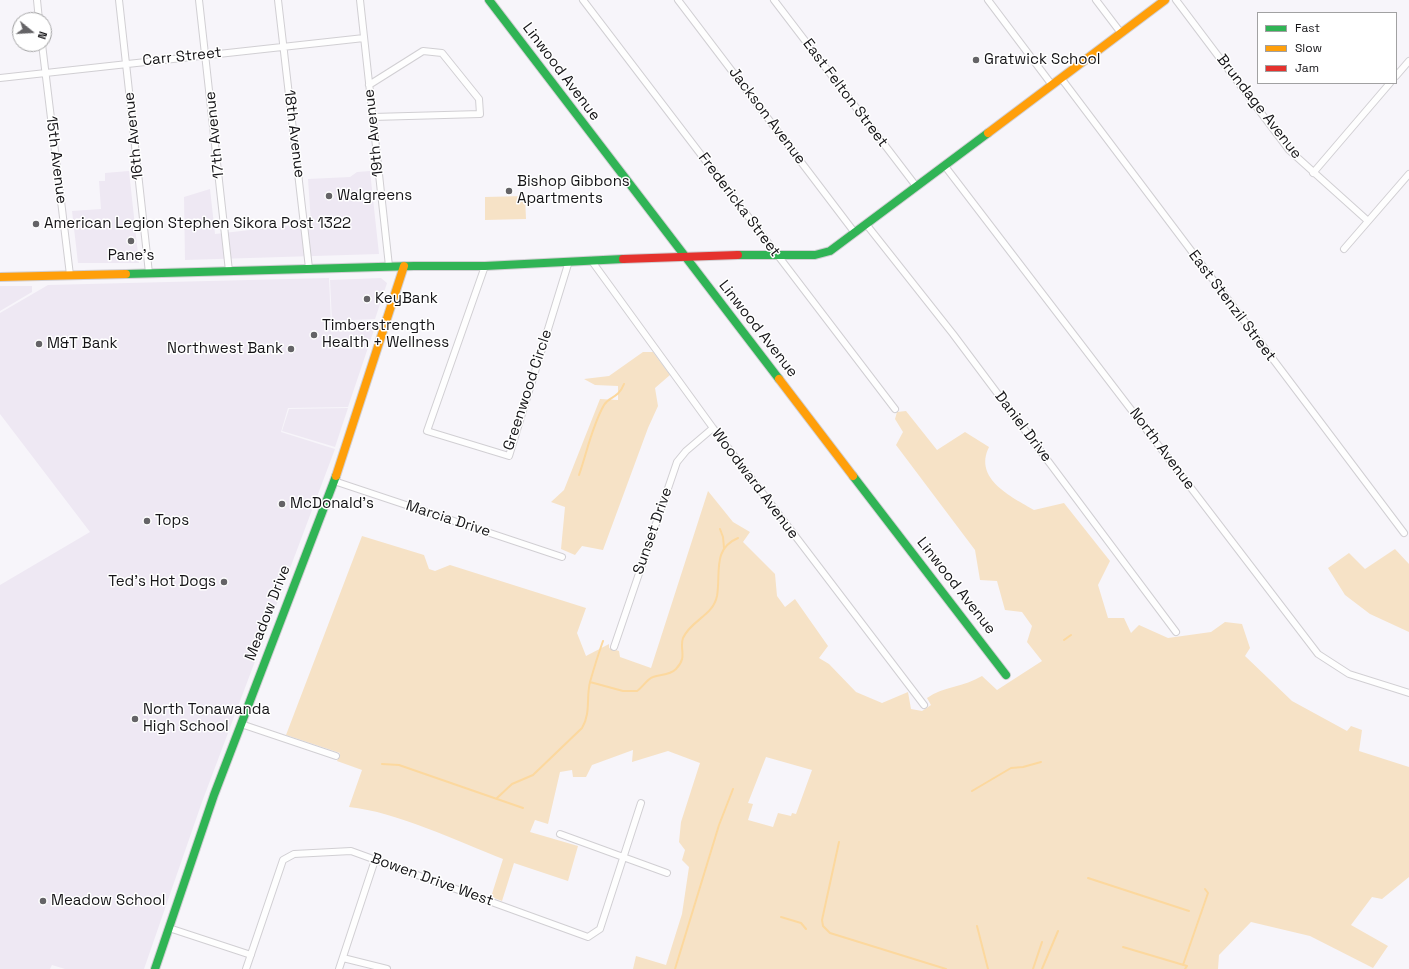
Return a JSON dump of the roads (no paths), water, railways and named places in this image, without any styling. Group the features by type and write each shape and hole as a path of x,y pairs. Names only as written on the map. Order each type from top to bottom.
{"street":[{"path":"37,0 38,12"},
{"name":"16th Avenue","path":"119,0 149,273"},
{"name":"17th Avenue","path":"199,0 229,271"},
{"name":"18th Avenue","path":"278,0 309,268"},
{"name":"19th Avenue","path":"360,0 389,266"},
{"name":"Linwood Avenue","path":"489,0 685,258 1006,675"},
{"name":"Fredericka Street","path":"583,0 895,409"},
{"name":"Jackson Avenue","path":"678,0 855,232"},
{"name":"East Felton Street","path":"774,0 916,186"},
{"path":"988,0 1052,85"},
{"path":"1096,0 1122,32"},
{"path":"0,277 389,266 485,266 591,260 776,254 815,255 830,250 866,224 1165,0"},
{"name":"Brundage Avenue","path":"1176,0 1289,150 1368,221"},
{"name":"Carr Street","path":"0,78 364,38"},
{"path":"369,85 423,51 442,53 479,99 480,114 373,117"},
{"name":"15th Avenue","path":"43,52 70,275"},
{"path":"1397,75 1409,61"},
{"name":"East Stenzil Street","path":"1061,78 1404,533"},
{"path":"1313,173 1389,84"},
{"name":"North Avenue","path":"944,165 1318,654 1350,674 1409,693"},
{"path":"1344,249 1409,174"},
{"name":"Daniel Drive","path":"866,224 953,334 1176,632"},
{"name":"Woodward Avenue","path":"591,260 713,428 924,705"},
{"name":"Greenwood Circle","path":"485,266 428,431 509,456 569,261"},
{"name":"Meadow Drive","path":"155,969 203,825 334,481 404,266"},
{"name":"Sunset Drive","path":"614,647 677,462 686,451 713,428"},
{"name":"Marcia Drive","path":"334,481 562,557"},
{"path":"241,724 336,756"},
{"path":"623,858 641,803"},
{"path":"560,834 668,873"},
{"name":"Bowen Drive West","path":"246,969 284,860 294,854 351,851 588,937 600,929 623,858"},
{"path":"339,969 375,860"},
{"path":"169,928 251,955"},
{"path":"343,958 387,969"}],"waterway":[{"path":"579,475 600,413 606,402 616,395 622,389 624,384"},
{"path":"720,529 723,537 724,548"},
{"path":"590,682 623,691 637,691 651,678 668,674 676,669 682,661 683,638 691,627 707,613 715,603 718,587 719,562 724,548 738,538"},
{"path":"1064,640 1071,635"},
{"path":"497,798 512,784 533,775 582,728 586,717 590,682 603,641"},
{"path":"972,791 1011,768 1023,767 1041,762"},
{"path":"382,764 399,765 523,808"},
{"path":"675,969 719,825 733,789"},
{"path":"839,842 822,920 823,926 830,933 946,969"},
{"path":"1088,878 1189,911"},
{"path":"1183,965 1208,893 1205,889"},
{"path":"781,917 801,923 806,929"},
{"path":"977,926 988,969"},
{"path":"1042,969 1058,931"},
{"path":"1033,969 1042,942"},
{"path":"1123,947 1187,966 1185,969"}],"place":[{"name":"Gratwick School","path":"976,60"},
{"name":"Bishop Gibbons Apartments","path":"509,191"},
{"name":"Walgreens","path":"329,196"},
{"name":"American Legion Stephen Sikora Post 1322","path":"36,224"},
{"name":"Pane's","path":"131,241"},
{"name":"KeyBank","path":"367,299"},
{"name":"Timberstrength Health + Wellness","path":"314,335"},
{"name":"M&T Bank","path":"39,344"},
{"name":"Northwest Bank","path":"291,349"},
{"name":"McDonald's","path":"282,504"},
{"name":"Tops","path":"147,521"},
{"name":"Ted's Hot Dogs","path":"224,582"},
{"name":"North Tonawanda High School","path":"135,719"},
{"name":"Meadow School","path":"43,901"}]}
